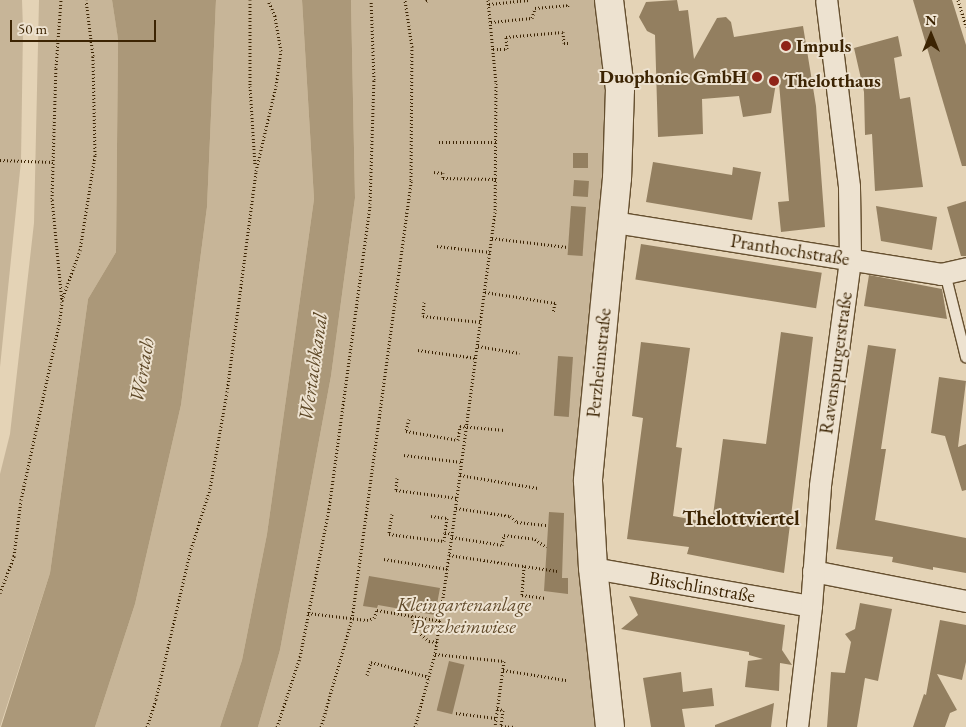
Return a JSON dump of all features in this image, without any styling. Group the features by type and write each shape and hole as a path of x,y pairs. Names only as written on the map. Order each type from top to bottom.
{"street":[{"name":"Perzheimstraße","path":"609,0 620,89 614,222 588,481 593,568 610,727"},
{"name":"Ravenspurgerstraße","path":"797,727 812,606 820,485 850,259 849,186 826,0"},
{"name":"Pranthochstraße","path":"614,222 945,274 966,268"},
{"name":"Bitschlinstraße","path":"593,568 812,606"},
{"path":"813,571 966,601"}],"lane":[{"path":"945,274 966,357"}],"path":[{"path":"61,0 53,162 54,218 62,302"},
{"path":"0,593 14,556 20,500 56,348 62,302 80,250 95,154 93,56 86,0"},
{"path":"250,0 250,86 256,171"},
{"path":"147,727 156,699 191,549 210,489 228,392 256,171 276,86 281,51 275,16 268,0"},
{"path":"277,727 300,656 329,509 370,204 374,80 371,0"},
{"path":"321,727 352,619 411,180 412,47 405,0"},
{"path":"415,727 438,642 492,238 497,142 489,2 529,0"},
{"path":"958,0 966,27"},
{"path":"490,22 532,18 535,8 568,5 567,8"},
{"path":"493,50 507,48 506,36 563,32 564,43 568,43"},
{"path":"439,142 497,142"},
{"path":"0,160 53,162"},
{"path":"434,172 443,173 443,178 496,180"},
{"path":"492,238 566,246"},
{"path":"436,246 490,252"},
{"path":"485,292 555,303 553,313"},
{"path":"424,302 423,316 481,322"},
{"path":"478,346 519,352"},
{"path":"418,350 476,358"},
{"path":"409,419 406,431 458,440 460,426 505,430"},
{"path":"404,455 462,462"},
{"path":"460,475 538,488"},
{"path":"397,478 396,490 457,498"},
{"path":"456,508 510,516 517,522 548,525"},
{"path":"392,514 389,534 444,541 447,518 431,516"},
{"path":"445,532 502,545 504,535 535,539 546,547"},
{"path":"450,555 558,571"},
{"path":"384,559 448,569"},
{"path":"524,566 522,595 546,598"},
{"path":"308,613 352,619 374,618 377,610 441,621"},
{"path":"412,616 412,624 421,636 438,642"},
{"path":"435,654 504,661 495,727"},
{"path":"367,675 371,662 429,677"},
{"path":"503,670 566,680"},
{"path":"497,709 503,710 501,726 515,727"},
{"path":"456,713 496,718"}],"green space":[{"path":"0,0 22,0 23,29 21,161 0,367"},
{"path":"39,0 112,0 118,38 116,252 88,299 50,573 0,727 0,474 10,434 34,223"},
{"path":"216,0 302,0 314,199 267,534 242,660 220,727 95,727 135,604 181,405 207,207"},
{"name":"Kleingartenanlage Perzheimwiese","path":"351,0 599,0 606,52 607,127 601,220 599,727 258,727 280,650 331,376 355,198"}],"water":[{"name":"Wertach","path":"112,0 216,0 207,207 181,405 135,604 95,727 1,727 50,573 88,299 116,252 118,39"},
{"name":"Wertachkanal","path":"302,0 351,0 355,198 331,376 280,650 258,727 220,727 242,660 267,534 314,199"}],"building":[{"path":"677,0 679,11 688,10 694,59 717,18 726,17 731,22 734,37 803,26 816,106 825,227 781,232 778,202 789,201 779,83 776,83 771,113 743,117 739,96 702,99 703,134 658,137 655,35 647,31 639,17 646,2"},
{"path":"913,0 952,0 966,45 966,166 962,166"},
{"path":"898,36 902,56 894,58 900,99 910,97 923,187 875,191 872,134 865,135 864,92 854,48"},
{"path":"573,153 588,153 588,168 573,168"},
{"path":"653,162 732,175 733,167 761,172 752,220 646,202"},
{"path":"574,180 589,181 588,197 573,196"},
{"path":"966,201 966,256 961,256 947,207"},
{"path":"571,206 586,207 583,256 568,255"},
{"path":"876,206 937,217 932,250 881,241"},
{"path":"641,244 822,273 816,308 635,280"},
{"path":"869,275 942,289 947,319 864,306"},
{"path":"781,332 813,337 784,573 687,554 689,547 627,539 643,418 632,416 641,342 690,348 676,447 682,448 673,516 712,523 723,439 766,444"},
{"path":"868,345 896,349 881,449 886,449 875,520 966,538 966,573 933,567 933,570 892,562 893,557 836,549"},
{"path":"558,356 573,357 569,417 554,416"},
{"path":"939,377 966,381 958,447 966,444 966,490 962,491 945,436 931,433"},
{"path":"549,512 564,513 562,578 568,578 568,594 544,591"},
{"path":"369,576 440,588 435,615 378,605 377,608 363,606"},
{"path":"629,596 785,625 782,650 792,665 780,663 779,691 745,687 748,661 763,659 749,655 749,652 621,629 638,615"},
{"path":"860,603 892,609 878,681 865,678 857,727 827,727 831,672 845,673 851,642 845,634 855,629"},
{"path":"940,620 966,625 966,662 962,680 937,674 957,710 950,713 945,727 913,727 924,694 926,695"},
{"path":"449,661 465,665 452,714 437,710"},
{"path":"681,672 683,692 712,688 714,706 682,709 685,727 651,727 643,678"},
{"path":"774,703 771,727 715,727 715,725"}],"place":[{"name":"Impuls","path":"786,46"},
{"name":"Duophonic GmbH","path":"757,77"},
{"name":"Thelotthaus","path":"774,81"}],"district":[{"name":"Thelottviertel","path":"741,518"}]}
